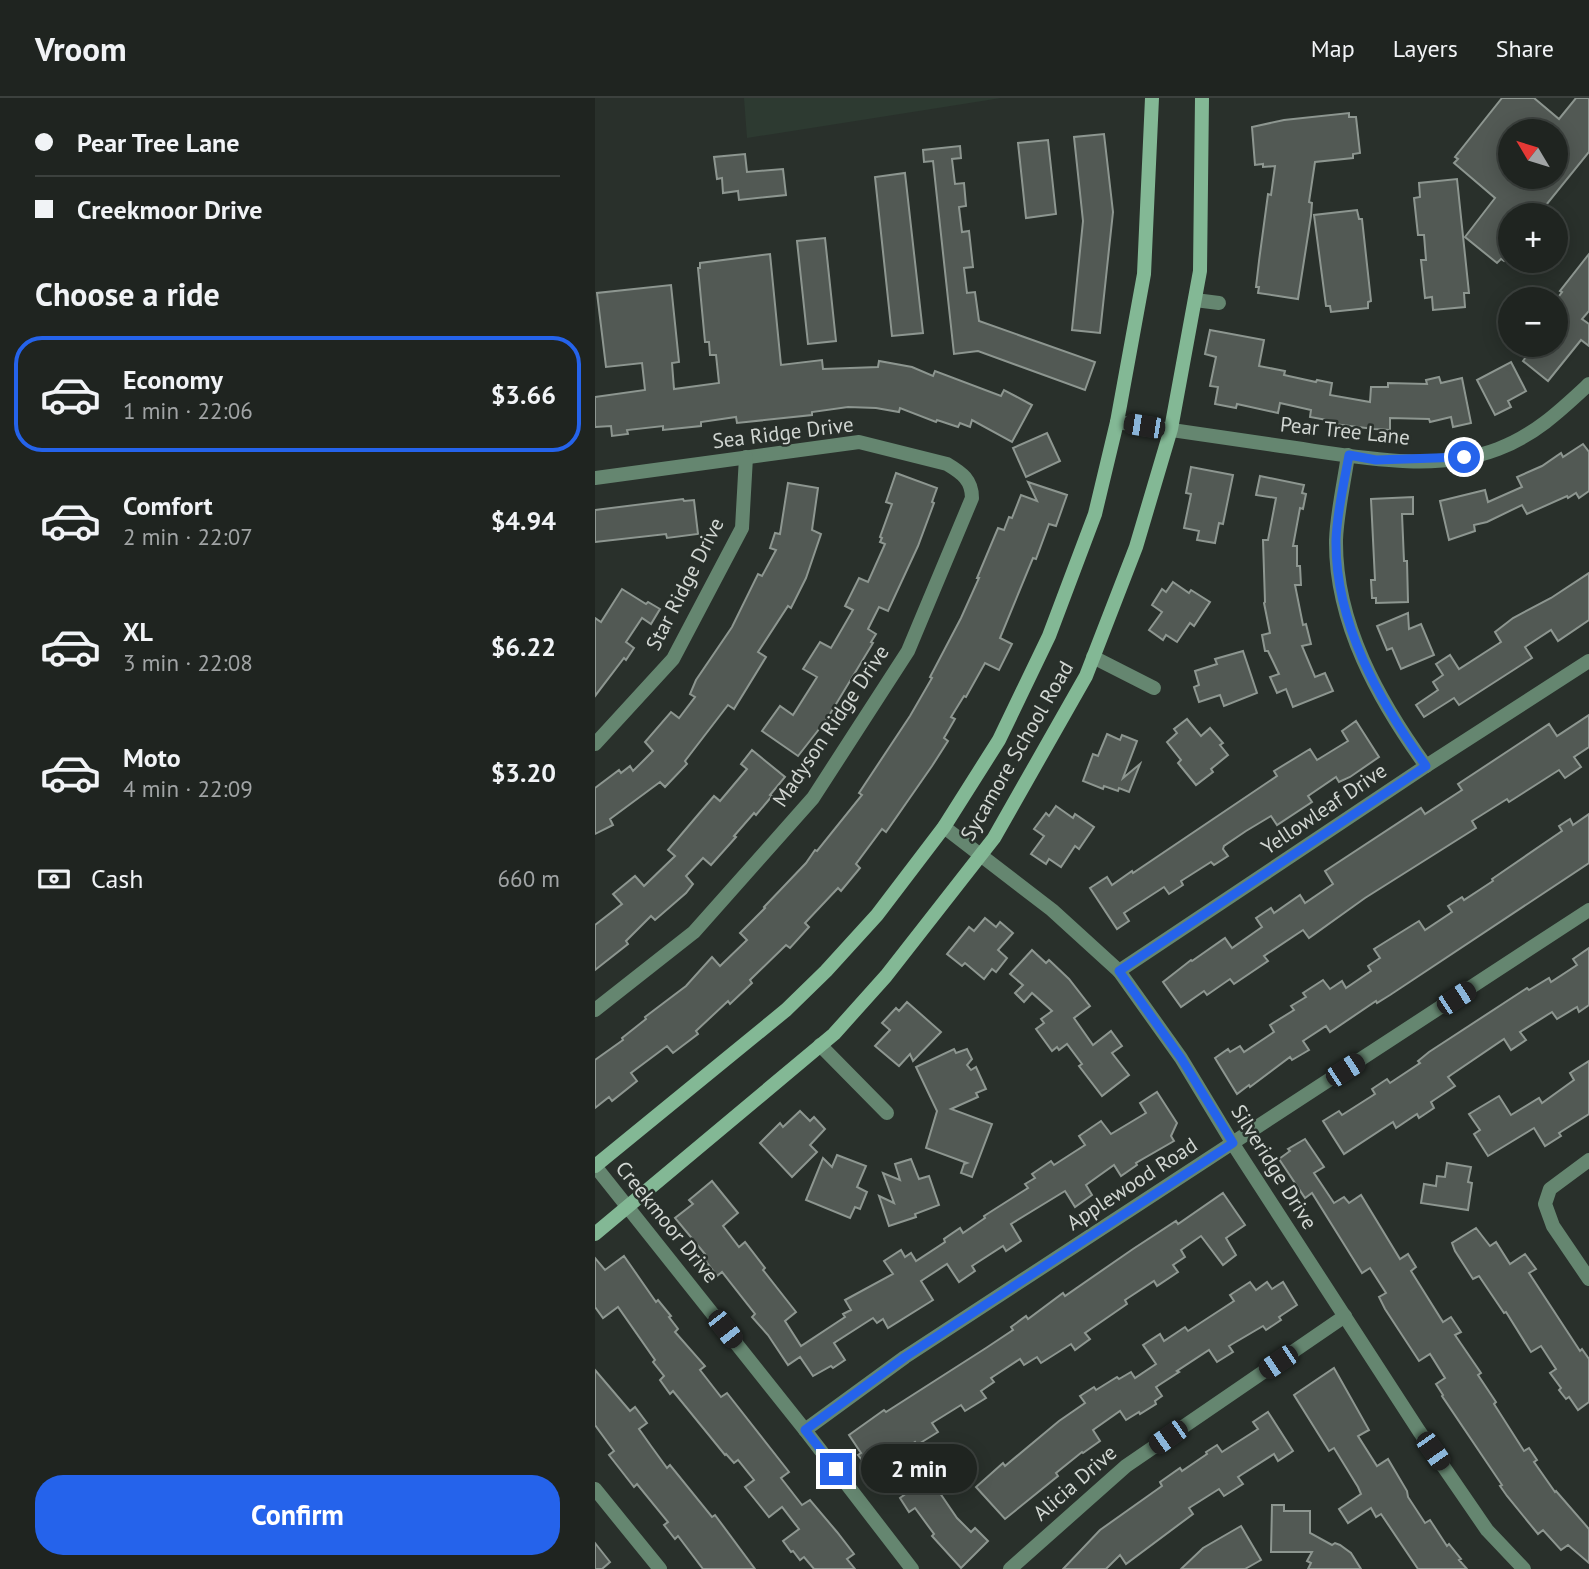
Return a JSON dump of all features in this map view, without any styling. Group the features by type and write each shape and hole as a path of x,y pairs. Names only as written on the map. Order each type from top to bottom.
{"main road":[{"name":"Sycamore School Road","path":"595,1166 786,1010 826,971 877,915 944,827 999,740 1049,636 1095,514 1117,422 1144,274 1152,98"},
{"name":"Sycamore School Road","path":"595,1234 834,1034 886,976 982,855 1086,676 1136,547 1171,429 1200,271 1202,98"}],"street":[{"path":"1195,300 1219,303"},
{"name":"Pear Tree Lane","path":"1117,422 1376,460 1433,460 1496,450 1523,438 1546,423 1589,384"},
{"name":"Sea Ridge Drive","path":"595,478 859,442 947,464 960,471 968,480"},
{"path":"1349,455 1336,539 1339,577 1346,613 1360,654 1400,731 1426,766"},
{"name":"Star Ridge Drive","path":"595,744 673,659 742,528 746,457"},
{"name":"Madyson Ridge Drive","path":"595,1010 694,932 813,798 908,651 972,498 972,488 968,480"},
{"path":"1093,657 1154,688"},
{"name":"Yellowleaf Drive","path":"1119,971 1589,661"},
{"name":"Silveridge Drive","path":"944,827 1052,910 1119,971 1181,1058 1419,1432 1487,1530 1524,1569"},
{"name":"Applewood Road","path":"805,1430 905,1357 1589,910"},
{"path":"820,1045 887,1113"},
{"path":"1589,1160 1550,1189 1545,1204 1553,1226 1589,1279"},
{"name":"Creekmoor Drive","path":"595,1166 912,1569"},
{"name":"Alicia Drive","path":"1010,1569 1126,1466 1345,1316"},
{"path":"595,1489 660,1569"}],"shaded area":[{"path":"744,98 1001,98 747,138"}],"building":[{"path":"1502,98 1534,98 1559,119 1498,119 1498,189 1559,189 1548,203 1498,203 1497,263 1465,237 1495,198 1454,163 1458,159 1455,157"},
{"path":"1576,98 1589,98 1589,152 1568,178 1568,119 1559,119"},
{"path":"1349,113 1349,117 1356,117 1360,153 1353,154 1353,158 1315,162 1309,202 1312,203 1311,216 1298,299 1258,293 1259,287 1256,287 1259,261 1268,194 1271,195 1275,166 1255,165 1252,127 1284,120"},
{"path":"1104,134 1113,212 1100,333 1072,330 1083,221 1074,137"},
{"path":"1048,140 1056,214 1026,218 1018,143"},
{"path":"960,146 961,158 952,159 955,184 964,183 966,206 959,207 962,232 969,231 973,267 964,268 967,293 975,292 979,321 1095,362 1085,390 978,351 954,354 933,161 924,162 923,150"},
{"path":"745,154 747,172 783,169 786,195 739,200 738,191 723,193 722,178 717,179 714,157"},
{"path":"905,173 923,333 892,336 875,177"},
{"path":"1457,179 1469,293 1464,293 1465,307 1433,310 1432,297 1425,298 1421,260 1426,260 1424,235 1418,235 1414,198 1420,197 1419,183"},
{"path":"1357,210 1359,219 1362,219 1371,301 1368,302 1368,308 1331,312 1330,306 1326,306 1314,215"},
{"path":"825,238 836,341 808,344 797,241"},
{"path":"770,254 781,365 822,360 823,369 878,367 879,361 912,367 933,376 935,371 1001,396 1004,390 1032,405 1012,442 972,420 970,427 960,423 958,427 900,408 899,412 848,407 812,412 812,415 737,423 736,417 701,422 701,426 627,430 628,434 612,436 611,426 595,427 595,397 645,390 642,363 606,367 597,293 671,285 679,362 672,363 674,389 719,383 716,355 710,355 709,342 705,342 698,268 700,263"},
{"path":"1589,254 1589,311 1582,319 1589,324 1589,346 1581,340 1568,356 1568,287 1563,287"},
{"path":"1210,330 1264,340 1259,366 1285,371 1284,375 1332,383 1330,395 1370,402 1371,387 1388,387 1388,383 1427,384 1426,380 1439,377 1441,383 1462,378 1471,423 1453,427 1451,417 1430,422 1429,419 1390,418 1390,430 1374,429 1326,423 1327,420 1310,417 1311,410 1280,403 1278,413 1237,404 1236,408 1215,404 1218,387 1210,386 1216,357 1205,354"},
{"path":"1526,357 1567,357 1548,381 1523,361"},
{"path":"1511,362 1526,391 1508,401 1511,407 1495,415 1477,380"},
{"path":"1047,433 1060,461 1026,477 1013,448"},
{"path":"1583,444 1589,452 1589,491 1579,498 1576,493 1527,514 1522,505 1487,522 1474,525 1475,531 1449,540 1440,501 1485,490 1488,502 1522,487 1517,477 1542,466 1561,453 1563,457"},
{"path":"1191,467 1233,475 1223,524 1219,523 1215,543 1197,540 1199,531 1184,528 1191,494 1186,493"},
{"path":"896,473 937,488 932,502 934,503 918,546 888,611 879,607 868,629 876,634 871,642 873,643 827,719 798,756 762,731 780,706 793,715 817,677 803,669 820,642 831,648 853,610 845,606 859,578 868,582 885,544 880,542 880,537 892,504 886,502"},
{"path":"1260,476 1304,485 1302,493 1306,494 1303,509 1300,508 1293,546 1297,546 1301,585 1295,585 1303,625 1306,624 1311,644 1302,646 1315,677 1325,673 1333,691 1293,707 1286,689 1277,693 1270,677 1279,674 1268,651 1265,651 1262,635 1270,633 1264,603 1263,540 1268,540 1276,498 1256,495"},
{"path":"1028,482 1067,495 1056,526 1049,524 1036,559 1033,558 1000,638 1012,644 999,670 985,663 951,717 955,719 944,738 948,741 932,766 886,832 882,829 856,864 860,868 841,891 838,888 805,923 809,927 790,948 786,945 750,980 752,983 696,1031 698,1034 673,1053 667,1046 631,1073 637,1081 612,1101 609,1097 595,1108 595,1060 623,1040 622,1038 646,1019 645,1017 686,986 712,957 720,966 747,940 740,933 815,850 817,851 862,795 859,793 932,678 930,677 979,578 998,528 1004,530 1021,495 1037,501"},
{"path":"788,483 818,488 812,530 821,534 806,578 791,608 788,606 758,652 766,657 734,709 728,705 685,761 687,764 665,787 660,782 610,819 613,825 595,834 595,788 619,770 621,773 630,766 633,771 653,751 645,742 671,712 679,718 695,697 690,694 696,680 732,627 758,574 762,576 776,550 770,548 775,533 780,534"},
{"path":"1413,497 1413,514 1402,514 1408,602 1376,603 1376,598 1372,598 1371,580 1375,580 1371,499"},
{"path":"683,499 694,500 698,534 667,538 666,534 595,542 595,510"},
{"path":"1589,573 1589,620 1558,641 1551,630 1525,647 1532,658 1459,705 1454,698 1424,717 1416,705 1438,690 1433,682 1443,675 1436,664 1450,655 1459,669 1501,642 1495,632 1513,618 1551,598"},
{"path":"1173,582 1210,602 1194,626 1190,623 1177,642 1166,635 1163,640 1149,630 1162,612 1152,605 1162,589 1166,592"},
{"path":"622,589 660,609 651,624 642,618 626,642 634,648 595,696 595,618 601,622"},
{"path":"1408,613 1409,629 1421,624 1434,655 1401,669 1392,648 1387,650 1377,626"},
{"path":"1243,651 1257,693 1224,706 1220,695 1199,702 1194,687 1199,685 1195,671 1217,664 1215,659"},
{"path":"1589,715 1589,747 1574,757 1581,767 1565,778 1559,770 1509,802 1507,799 1472,821 1476,828 1365,898 1309,938 1303,930 1264,956 1268,961 1234,984 1230,979 1207,995 1204,991 1181,1007 1163,982 1225,938 1232,948 1262,927 1256,918 1271,908 1274,913 1300,895 1305,903 1333,884 1325,871 1421,808 1425,814 1462,790 1458,784 1549,724 1557,736"},
{"path":"1187,719 1201,736 1210,728 1223,743 1220,745 1228,755 1211,769 1213,772 1196,785 1178,763 1181,760 1167,742 1177,733 1174,729"},
{"path":"1356,721 1379,757 1350,777 1339,782 1336,777 1308,796 1312,802 1277,825 1271,816 1246,831 1224,846 1228,856 1214,865 1211,862 1181,881 1183,885 1169,894 1164,887 1124,913 1129,921 1117,929 1090,888 1107,877 1112,885 1132,871 1133,873 1277,776 1274,771 1310,749 1317,760 1348,741 1342,731"},
{"path":"1107,734 1120,740 1122,735 1137,741 1123,778 1140,764 1129,792 1104,786 1103,789 1083,781 1093,754 1098,756"},
{"path":"752,750 785,777 770,795 772,796 756,815 754,813 711,865 703,858 686,876 693,884 686,893 655,920 651,916 626,941 628,944 595,970 595,925 622,904 613,894 635,876 644,886 675,856 668,850 714,796 720,801 747,769 741,764"},
{"path":"1056,806 1073,818 1075,814 1094,827 1079,849 1075,846 1061,867 1049,859 1046,864 1031,854 1044,836 1034,829 1046,813 1049,816"},
{"path":"1589,814 1589,863 1390,995 1377,1003 1376,1001 1330,1032 1326,1026 1303,1041 1309,1050 1292,1060 1290,1057 1237,1094 1215,1058 1228,1049 1230,1052 1240,1046 1244,1052 1274,1032 1270,1025 1294,1010 1291,1006 1306,997 1303,993 1323,980 1330,989 1342,981 1346,988 1371,971 1368,966 1380,958 1374,949 1419,921 1425,930 1452,912 1448,906 1462,897 1464,900 1493,881 1492,879 1562,831 1559,826 1570,819 1573,825"},
{"path":"985,918 996,927 1000,922 1013,933 998,950 1007,958 996,972 992,969 984,979 965,963 962,966 947,954 969,927 974,931"},
{"path":"1589,948 1589,1005 1579,1012 1577,1007 1557,1019 1552,1012 1520,1032 1526,1040 1511,1050 1504,1039 1448,1077 1455,1086 1431,1102 1434,1108 1419,1118 1417,1114 1396,1128 1393,1122 1344,1154 1323,1121 1339,1111 1342,1115 1375,1094 1372,1089 1387,1079 1390,1083 1420,1063 1418,1061 1429,1052 1527,988 1529,990 1549,978 1551,982 1577,965 1573,959"},
{"path":"1032,950 1046,963 1049,960 1069,979 1090,1006 1074,1018 1093,1045 1111,1031 1122,1046 1112,1053 1129,1075 1102,1096 1079,1066 1082,1064 1067,1044 1052,1051 1036,1029 1044,1023 1041,1019 1052,1011 1032,993 1024,1002 1015,993 1023,985 1010,974"},
{"path":"907,1002 941,1032 913,1061 910,1054 899,1066 875,1046 890,1030 882,1023 896,1008 899,1011"},
{"path":"954,1049 956,1053 967,1049 972,1059 967,1065 971,1070 976,1067 986,1089 976,1093 978,1097 951,1109 992,1124 972,1177 961,1173 967,1163 926,1148 937,1111 916,1067"},
{"path":"1589,1061 1589,1114 1559,1133 1561,1136 1545,1146 1534,1128 1488,1156 1474,1134 1480,1130 1469,1114 1499,1096 1511,1115 1539,1098 1542,1103 1574,1080 1570,1073"},
{"path":"1157,1092 1177,1123 1171,1136 1174,1141 1136,1163 1137,1165 1121,1176 1114,1165 1086,1185 1092,1195 1075,1207 1065,1191 1011,1224 1021,1241 1006,1251 1003,1246 972,1266 975,1271 959,1282 947,1264 921,1281 933,1300 888,1328 883,1319 877,1323 873,1318 834,1343 845,1360 813,1376 800,1357 788,1365 752,1317 755,1314 722,1272 717,1276 702,1256 705,1254 675,1218 693,1204 689,1200 712,1181 738,1213 723,1226 739,1247 745,1242 796,1312 785,1321 801,1346 845,1317 843,1314 851,1310 845,1300 893,1274 884,1261 901,1250 905,1257 911,1253 916,1261 945,1242 944,1239 960,1228 963,1233 1028,1188 1025,1184 1035,1178 1032,1174 1051,1161 1054,1165 1085,1145 1079,1136 1101,1121 1111,1134 1146,1113 1140,1103"},
{"path":"800,1111 810,1121 814,1117 825,1129 810,1145 817,1152 792,1177 760,1143 780,1123 783,1127"},
{"path":"1305,1139 1324,1167 1314,1173 1334,1203 1344,1197 1349,1203 1361,1195 1400,1259 1408,1254 1416,1267 1411,1271 1443,1322 1451,1317 1461,1332 1455,1335 1481,1373 1478,1375 1524,1451 1529,1448 1537,1460 1534,1462 1555,1492 1589,1529 1589,1563 1568,1545 1561,1550 1543,1530 1538,1534 1507,1496 1442,1396 1436,1384 1445,1378 1430,1354 1419,1361 1385,1309 1379,1297 1386,1293 1370,1268 1362,1273 1312,1193 1305,1198 1279,1159 1290,1151 1288,1149"},
{"path":"837,1155 866,1166 857,1187 867,1192 860,1209 855,1207 850,1218 806,1200 823,1158 832,1167"},
{"path":"911,1159 919,1179 929,1176 939,1205 915,1214 916,1217 889,1226 879,1196 894,1203 883,1173 900,1180 895,1164"},
{"path":"1447,1163 1471,1167 1468,1182 1472,1183 1468,1210 1421,1203 1424,1184 1436,1186 1437,1176 1445,1177"},
{"path":"1223,1193 1245,1225 1226,1238 1236,1255 1223,1265 1201,1236 1181,1250 1185,1257 1173,1265 1178,1272 1157,1286 1154,1281 1125,1300 1127,1304 1085,1333 1090,1339 1075,1350 1071,1344 1041,1363 1037,1357 1024,1365 1020,1359 991,1378 994,1382 981,1391 986,1398 965,1411 961,1405 932,1423 938,1432 917,1445 915,1442 872,1473 858,1455 861,1453 849,1435 884,1410 886,1412 1013,1330 1011,1327 1026,1316 1028,1319 1063,1293 1065,1296 1133,1249 1176,1221 1178,1224"},
{"path":"1476,1228 1490,1246 1496,1242 1510,1264 1525,1254 1536,1269 1529,1273 1580,1351 1582,1349 1589,1359 1589,1402 1578,1410 1569,1397 1566,1399 1559,1390 1561,1388 1550,1373 1556,1369 1541,1346 1531,1352 1479,1276 1473,1279 1455,1251 1452,1243"},
{"path":"624,1256 656,1302 658,1300 671,1316 669,1317 678,1329 675,1332 705,1366 700,1370 721,1397 727,1393 789,1472 781,1478 802,1505 810,1500 854,1554 847,1559 855,1569 814,1569 804,1557 800,1560 791,1552 783,1541 799,1529 782,1507 769,1517 745,1487 754,1480 738,1460 734,1463 725,1455 673,1391 670,1394 660,1380 664,1376 653,1362 655,1360 618,1307 603,1318 595,1307 595,1258 605,1270"},
{"path":"1250,1282 1256,1290 1267,1282 1272,1289 1283,1282 1297,1305 1266,1330 1263,1326 1229,1346 1233,1352 1217,1362 1209,1350 1177,1371 1179,1372 1156,1387 1162,1396 1155,1401 1156,1404 1140,1414 1139,1412 1126,1420 1120,1411 1093,1430 1100,1441 1056,1473 1058,1476 1005,1519 976,1487 1003,1463 1005,1466 1085,1403 1080,1396 1094,1387 1096,1390 1131,1372 1135,1378 1156,1364 1143,1345 1160,1334 1164,1341 1185,1327 1188,1331 1234,1301 1230,1295"},
{"path":"1334,1368 1369,1430 1358,1436 1377,1466 1388,1459 1425,1523 1430,1520 1447,1546 1449,1544 1467,1569 1418,1569 1381,1514 1376,1517 1371,1508 1348,1523 1339,1509 1361,1494 1334,1448 1329,1451 1294,1395"},
{"path":"595,1370 630,1411 635,1407 647,1423 639,1429 667,1468 670,1465 712,1517 715,1515 755,1569 703,1569 678,1536 675,1539 664,1525 668,1522 637,1484 634,1487 609,1455 614,1451 595,1425"},
{"path":"1268,1412 1293,1451 1278,1461 1274,1454 1238,1477 1243,1484 1224,1496 1219,1489 1189,1508 1193,1514 1126,1564 1120,1555 1106,1569 1063,1569 1100,1530 1162,1486 1160,1482 1180,1468 1182,1471 1217,1445 1222,1452 1258,1429 1253,1422"},
{"path":"929,1477 957,1518 971,1532 975,1528 988,1541 961,1568 932,1536 934,1534 915,1508 909,1512 900,1498"},
{"path":"1272,1505 1284,1505 1284,1511 1310,1511 1310,1533 1332,1545 1340,1545 1351,1553 1361,1569 1308,1569 1311,1563 1307,1561 1312,1552 1271,1552"},
{"path":"1241,1526 1261,1560 1245,1569 1181,1569 1203,1548"},
{"path":"595,1543 610,1562 602,1569 595,1569"}],"route":[{"path":"836,1469 805,1430 905,1357 1233,1143 1181,1058 1119,971 1426,766 1400,731 1360,654 1342,595 1336,539 1349,455 1376,460 1464,457"}]}
